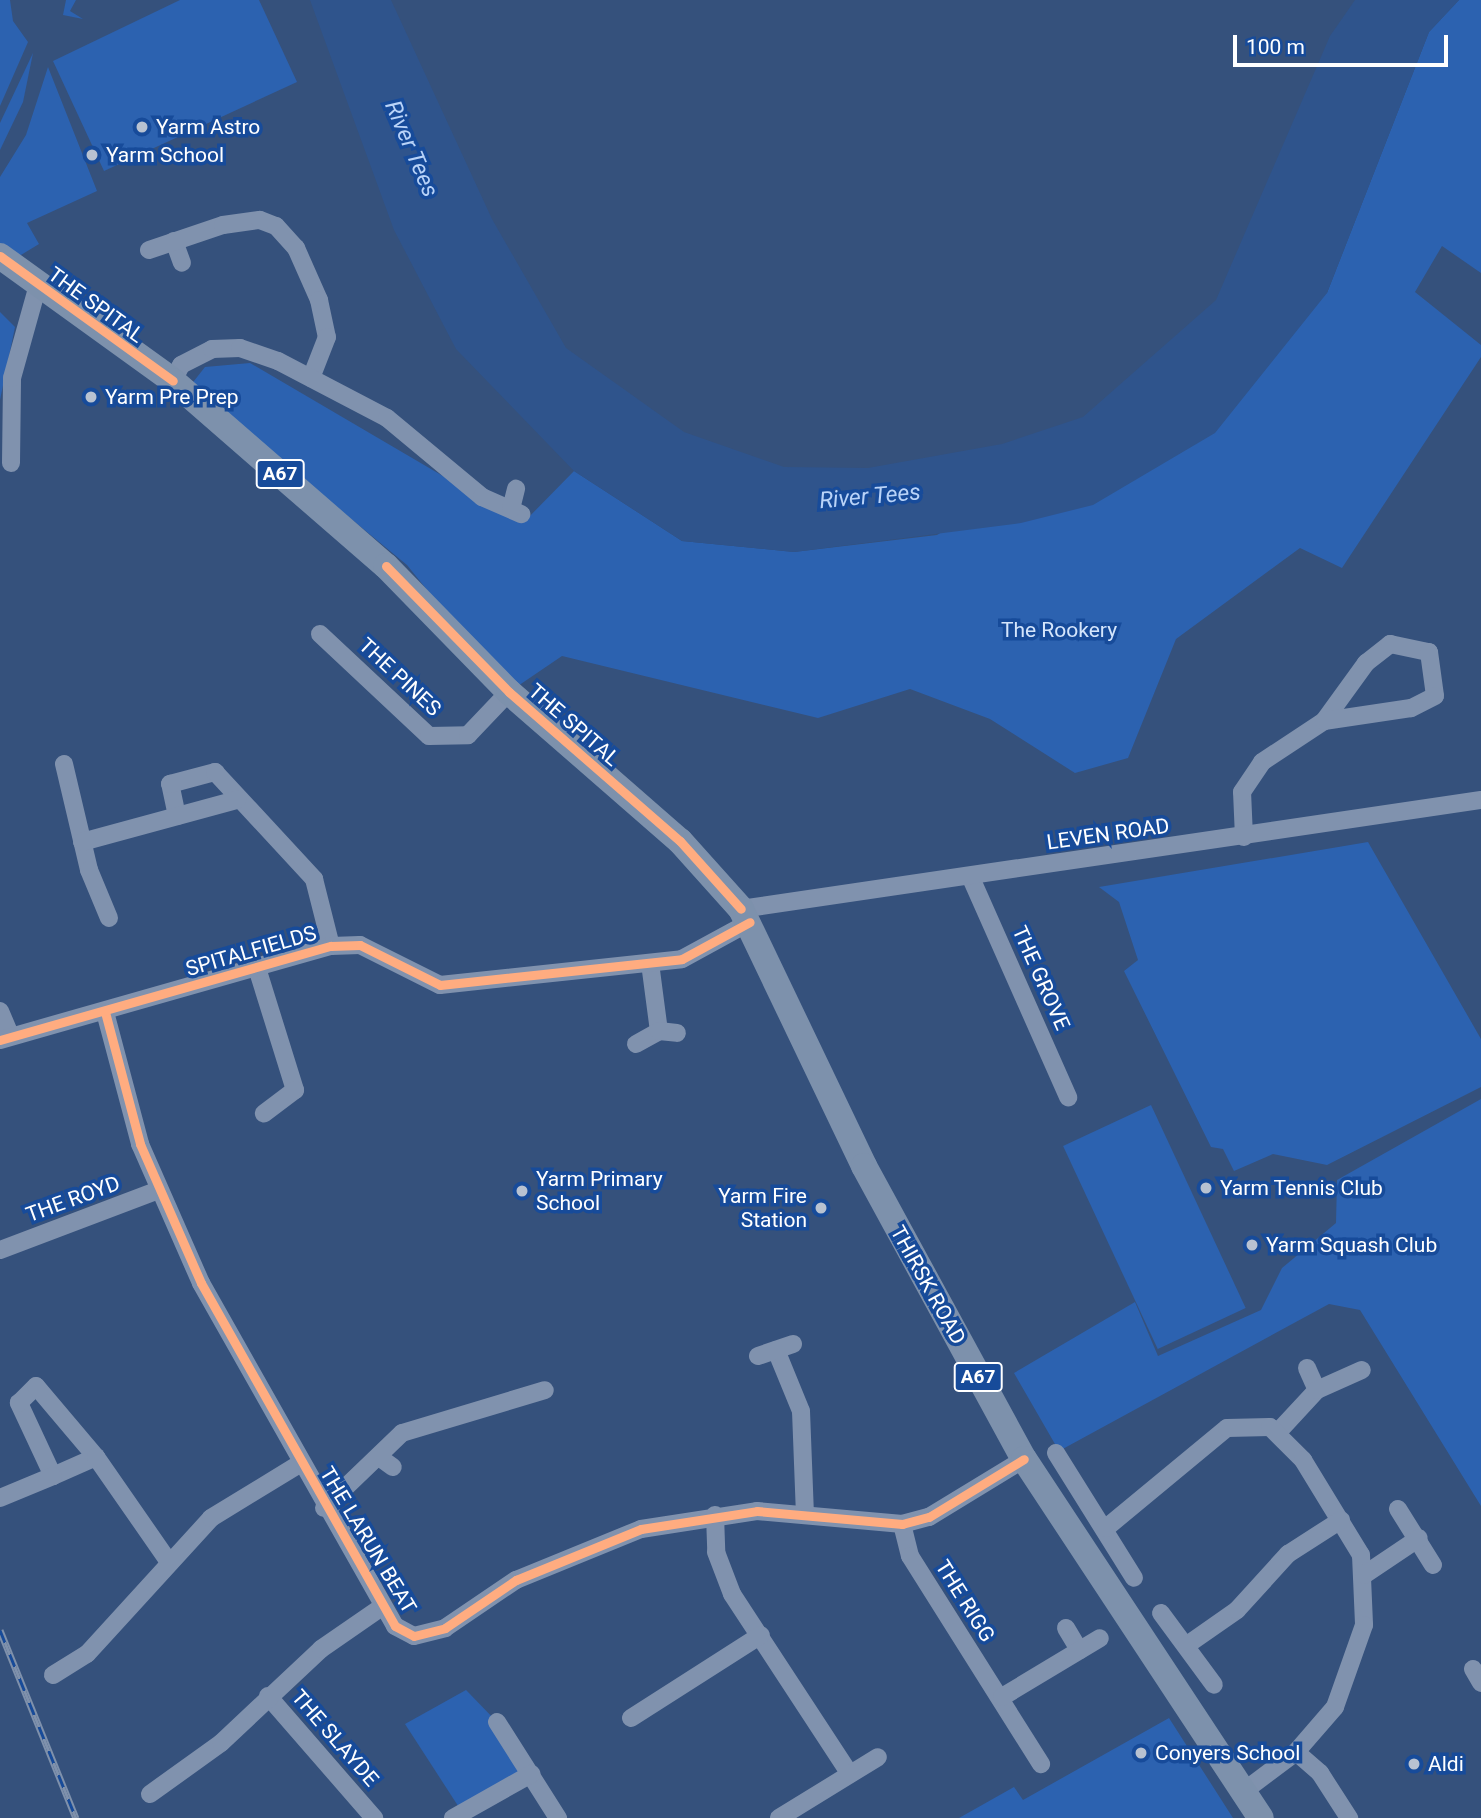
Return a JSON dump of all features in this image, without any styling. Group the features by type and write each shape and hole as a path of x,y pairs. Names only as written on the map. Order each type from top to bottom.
{"main road":[{"name":"THE SPITAL","path":"0,256 173,382 386,566 509,692 680,841 746,916"},
{"name":"THIRSK ROAD","path":"746,916 864,1166 1024,1459 1261,1818"}],"street":[{"path":"149,250 223,225 260,220 276,226 296,248 319,300 327,337 312,378"},
{"path":"174,241 182,263"},
{"path":"10,463 12,378 38,285"},
{"path":"173,382 181,365 212,349 240,348 312,378 387,418 482,497 516,512 516,489"},
{"name":"THE PINES","path":"329,635 429,736 468,735 509,692"},
{"path":"1244,837 1242,792 1262,762 1324,721 1366,663 1391,644 1429,652 1435,696 1411,708 1324,721"},
{"path":"64,764 82,842 108,918"},
{"path":"177,816 170,784 215,772 237,800 314,880 331,946"},
{"path":"82,842 237,800"},
{"name":"LEVEN ROAD","path":"746,916 971,878 1481,800"},
{"name":"THE GROVE","path":"971,878 1068,1097"},
{"name":"SPITALFIELDS","path":"0,1011 5,1037 105,1012 331,946 360,945 440,985 682,959 746,916"},
{"path":"636,1044 668,1032 650,963"},
{"path":"257,968 295,1090 264,1113"},
{"name":"THE LARUN BEAT","path":"105,1012 159,1190 201,1283 324,1508 395,1626 426,1635 578,1551 641,1529 715,1515 805,1513 902,1524 929,1517 1024,1459"},
{"name":"THE ROYD","path":"1,1246 159,1190"},
{"path":"758,1356 784,1347 801,1411 805,1513"},
{"path":"1307,1368 1317,1390"},
{"path":"1278,1432 1317,1390 1362,1370"},
{"path":"53,1476 19,1403 36,1387 96,1457 167,1559"},
{"path":"324,1508 386,1462 402,1433 535,1397"},
{"path":"1106,1528 1227,1428 1278,1432 1341,1520 1364,1575 1355,1663 1335,1707 1296,1752 1244,1791"},
{"path":"1056,1453 1106,1528 1134,1578"},
{"path":"0,1498 96,1457"},
{"path":"53,1675 66,1658 86,1654 167,1559 211,1518 301,1463"},
{"path":"1398,1509 1419,1538 1433,1565"},
{"path":"715,1515 716,1552 732,1594 850,1774"},
{"path":"1187,1645 1237,1610 1288,1554 1341,1520"},
{"name":"THE RIGG","path":"902,1524 910,1556 1002,1697 1041,1765"},
{"path":"1364,1575 1419,1538"},
{"name":"THE SLAYDE","path":"150,1794 221,1743 268,1696 383,1606"},
{"path":"1161,1613 1214,1685"},
{"path":"1066,1628 1079,1650"},
{"path":"631,1717 761,1635"},
{"path":"1002,1697 1100,1638"},
{"name":"THE SLAYDE","path":"268,1696 366,1816"},
{"path":"497,1722 558,1818"},
{"path":"1296,1752 1320,1773 1349,1818"},
{"path":"779,1818 878,1757"},
{"path":"453,1818 531,1774"}],"green space":[{"path":"0,0 10,0 13,21 28,42 0,106"},
{"path":"66,0 76,0 70,11 83,19 63,15"},
{"name":"Yarm Astro","path":"180,0 259,0 297,82 104,171 53,61"},
{"name":"The Rookery","path":"1459,0 1481,0 1481,273 1442,246 1415,292 1481,345 1481,357 1342,568 1300,548 1176,639 1128,758 1075,773 990,719 910,689 818,718 562,656 509,692 407,565 190,386 205,367 250,363 523,523 574,471 682,541 794,552 937,535 1327,293 1429,32"},
{"path":"33,53 23,102 0,150 0,123"},
{"path":"48,67 97,191 27,223 39,244 16,258 0,244 0,177 26,135"},
{"path":"0,312 15,327 0,400"},
{"path":"1368,842 1481,1039 1481,1087 1327,1165 1273,1154 1234,1171 1223,1149 1211,1147 1124,971 1138,960 1119,902 1099,887"},
{"path":"1481,1099 1481,1506 1360,1310 1329,1304 1059,1451 1014,1373 1135,1302 1158,1356 1261,1310 1282,1268 1336,1223 1337,1180"},
{"path":"1151,1105 1246,1308 1158,1349 1063,1146"},
{"path":"466,1690 497,1722 531,1774 462,1812 405,1724"},
{"name":"Conyers School","path":"1169,1718 1233,1818 959,1818 1014,1787 1023,1800"}],"water":[{"name":"River Tees","path":"310,0 391,0 492,219 566,348 684,432 784,467 868,468 1002,444 1083,417 1216,300 1330,36 1355,0 1459,0 1429,32 1327,293 1215,433 1093,505 1021,523 794,552 682,541 574,471 456,349 394,230"}],"railway":[{"path":"0,1630 76,1818"}],"cycle path":[{"path":"0,256 173,381"},
{"path":"386,566 509,692 680,841 741,909"},
{"path":"0,1040 331,946 360,945 440,985 682,959 750,922"},
{"path":"105,1012 140,1144 201,1283 395,1626 414,1636 445,1628 516,1580 641,1529 757,1511 902,1524 929,1517 1024,1459"}],"place":[{"name":"Yarm Astro","path":"142,127"},
{"name":"Yarm School","path":"92,155"},
{"name":"Yarm Pre Prep","path":"91,397"},
{"name":"Yarm Tennis Club","path":"1206,1188"},
{"name":"Yarm Primary School","path":"522,1191"},
{"name":"Yarm Fire Station","path":"821,1208"},
{"name":"Yarm Squash Club","path":"1252,1245"},
{"name":"Conyers School","path":"1141,1753"},
{"name":"Aldi","path":"1414,1764"}]}
